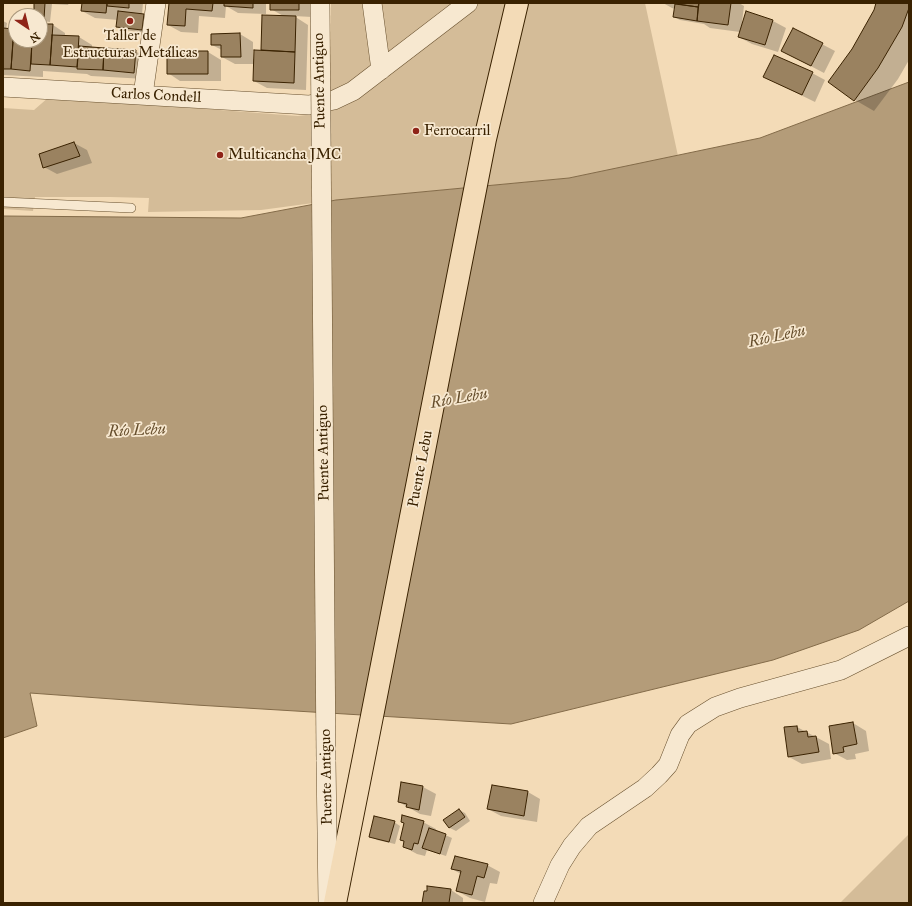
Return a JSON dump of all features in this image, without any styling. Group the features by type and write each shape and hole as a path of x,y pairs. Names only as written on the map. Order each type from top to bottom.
{"main road":[{"name":"Puente Lebu","path":"334,903 485,139 517,3"}],"street":[{"path":"143,95 156,3"},
{"name":"Puente Antiguo","path":"320,3 328,903"},
{"path":"372,3 381,70"},
{"name":"Carlos Condell","path":"3,87 309,105 334,100 344,96 381,70 468,3"},
{"path":"543,903 560,865 572,846 590,826 645,788 659,776 668,766 680,735 688,724 715,707 740,698 841,670 909,636"}],"lane":[{"path":"3,202 131,208"}],"shaded area":[{"path":"331,3 645,3 678,156 569,178 336,200 261,210 148,212 149,198 110,197 35,197 33,211 3,209 3,108 34,110 49,97 298,116 330,112"},
{"path":"909,834 909,903 840,903"}],"water":[{"name":"Río Lebu","path":"909,82 909,601 859,630 773,660 511,724 196,705 30,693 37,726 3,738 3,216 241,218 336,200 569,178 760,138"}],"building":[{"path":"34,3 45,3 45,8 34,8"},
{"path":"82,3 107,3 106,13 81,11"},
{"path":"107,3 129,3 129,8 107,6"},
{"path":"169,3 213,3 212,11 186,9 185,26 167,25"},
{"path":"224,3 253,3 253,8 224,6"},
{"path":"270,3 299,3 299,10 270,10"},
{"path":"671,3 699,3 698,7"},
{"path":"699,3 731,3 728,25 697,21"},
{"path":"876,3 909,3 909,8 902,27 878,68 854,101 828,82 852,49 874,10"},
{"path":"675,4 698,7 697,21 673,17"},
{"name":"Taller de Estructuras Metálicas","path":"118,11 144,14 142,30 116,27"},
{"path":"746,11 773,20 765,45 738,37"},
{"path":"262,15 296,16 295,52 261,50"},
{"path":"48,24 53,24 50,65 31,64 32,48 48,48"},
{"path":"3,28 8,28 8,48 13,48 11,69 3,69"},
{"path":"793,28 823,43 811,66 781,51"},
{"path":"240,33 241,57 221,57 221,45 211,45 211,34"},
{"path":"52,35 79,36 77,67 50,65"},
{"path":"79,46 104,48 103,70 77,69"},
{"path":"12,48 32,48 30,71 11,69"},
{"path":"104,48 136,50 134,73 103,70"},
{"path":"254,50 295,52 294,83 253,81"},
{"path":"167,51 208,51 208,74 167,74"},
{"path":"774,55 813,72 802,95 763,77"},
{"path":"74,142 80,156 43,168 39,154"},
{"path":"853,722 857,744 843,747 844,752 833,754 829,726"},
{"path":"797,726 798,732 807,731 808,737 816,736 819,752 788,757 784,727"},
{"path":"401,782 423,786 419,810 406,807 407,804 398,802"},
{"path":"492,785 528,791 524,816 487,809"},
{"path":"459,809 465,817 449,828 443,820"},
{"path":"402,815 424,821 418,844 414,843 412,850 403,847 404,841 400,840 404,823 401,822"},
{"path":"374,816 395,821 389,842 369,837"},
{"path":"429,828 446,834 440,854 422,848"},
{"path":"455,856 488,864 484,878 477,876 472,895 456,891 461,871 451,869"},
{"path":"427,886 451,889 449,903 422,903 424,891 427,891"}],"place":[{"name":"Taller de Estructuras Metálicas","path":"130,21"},
{"name":"Ferrocarril","path":"416,131"},
{"name":"Multicancha JMC","path":"220,155"}]}
